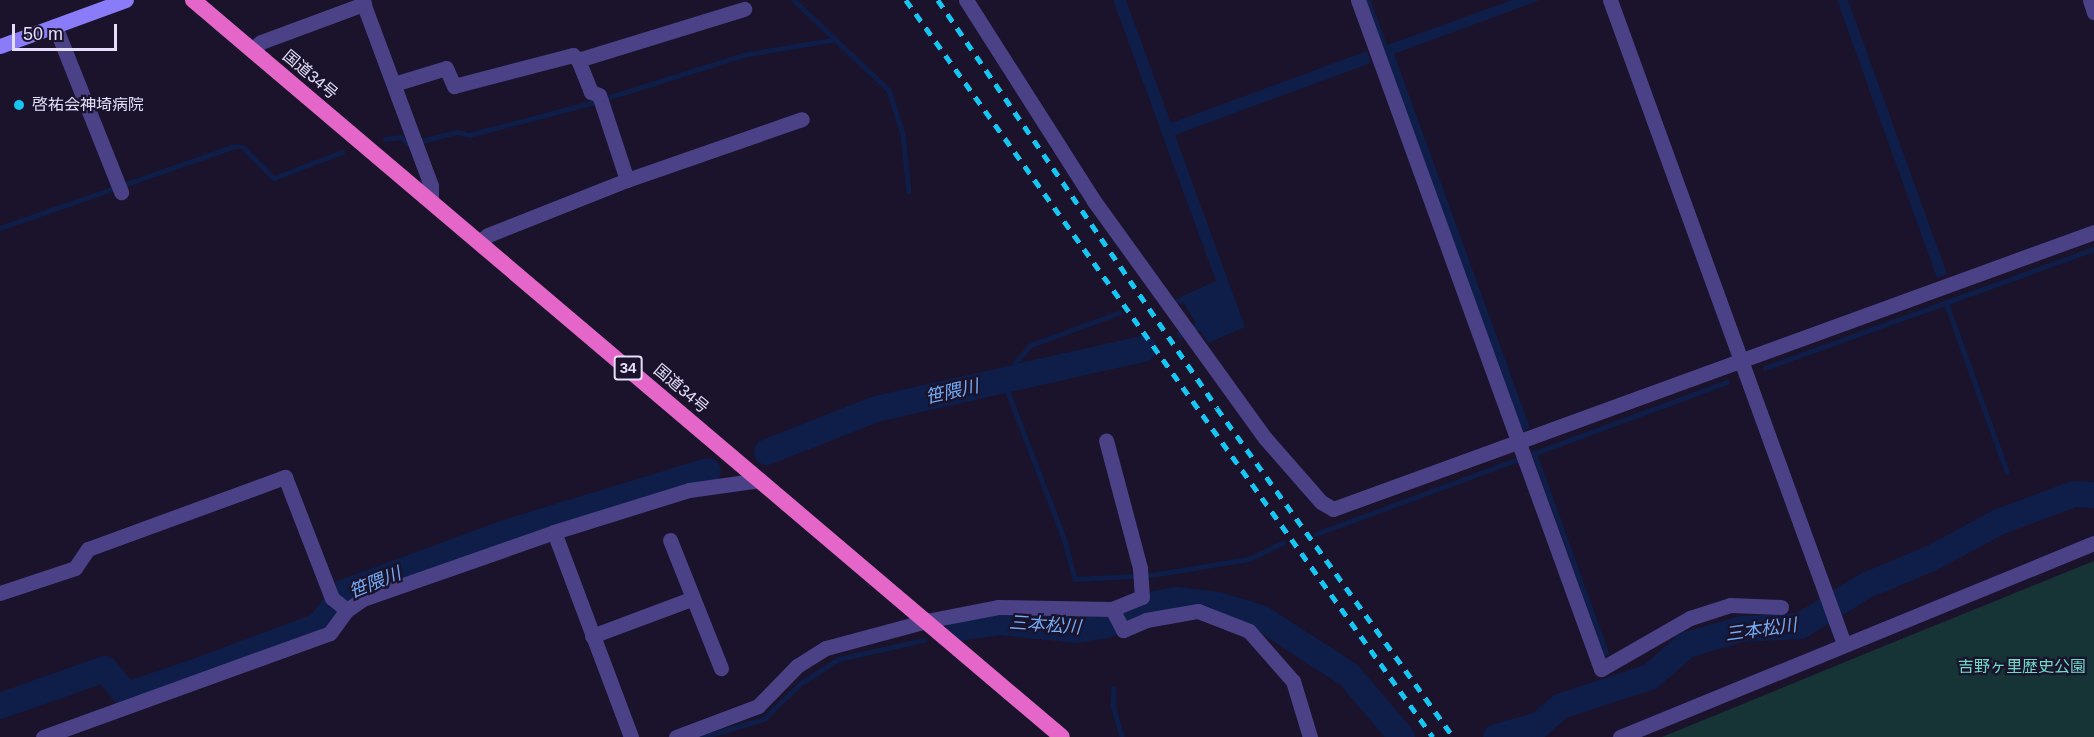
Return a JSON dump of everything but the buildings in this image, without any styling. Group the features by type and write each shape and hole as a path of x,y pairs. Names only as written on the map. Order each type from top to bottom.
{"highway":[{"name":"国道34号","path":"193,0 480,241 1062,737"}],"main road":[{"path":"0,46 126,0"}],"street":[{"path":"966,0 1088,191 1167,302 1190,330 1265,438 1321,502 1333,509 1522,451 1741,360 2094,232"},
{"path":"1358,0 1601,669 1690,618 1730,605 1781,607"},
{"path":"1610,0 1741,360 1829,587 1838,629 1844,644"},
{"path":"2090,0 2094,12"},
{"path":"252,49 261,42 363,2 431,186 431,200"},
{"path":"578,60 744,9"},
{"path":"55,26 118,185"},
{"path":"394,84 446,68 454,86 573,55 578,60 591,92 600,100 627,180"},
{"path":"480,241 488,234 627,180 802,119"},
{"path":"676,737 759,706 797,666 826,648 926,621 998,607 1112,609 1142,597 1141,575 1106,440"},
{"path":"0,593 75,568 88,549 285,477 332,598 346,610"},
{"path":"43,737 330,633 346,610 363,599 554,532 689,490 760,480"},
{"path":"554,532 631,737"},
{"path":"670,540 691,599 721,668"},
{"path":"1620,737 2094,543"},
{"path":"592,636 691,599"},
{"path":"1112,609 1123,630 1146,620 1198,611 1249,631 1293,681 1310,737"}],"green space":[{"name":"吉野ヶ里歴史公園","path":"2094,561 2094,737 1662,737 1884,646"}],"water":[{"path":"1113,0 1126,0 1171,123 1367,51 1371,63 1175,135 1245,327 1208,343 1200,330 1180,339 1176,333 1196,323 1180,297 1216,281"},
{"path":"1512,0 1540,0 1394,54 1530,428 1522,431 1382,47"},
{"path":"1837,0 1848,0 1947,274 1937,278"}],"waterway":[{"path":"794,0 889,90 903,134 909,191"},
{"path":"1368,0 1385,46"},
{"path":"418,142 457,132 469,135 591,103 743,55 832,40"},
{"path":"385,139 401,137 410,145"},
{"path":"0,228 232,147 243,147 274,178 342,152"},
{"path":"1765,368 2094,249"},
{"path":"1170,302 1182,300"},
{"path":"1946,302 2007,471"},
{"path":"1120,313 1030,346 1003,379 1064,538 1075,579 1151,575 1249,559 1282,543"},
{"name":"笹隈川","path":"767,452 876,409 1143,349"},
{"path":"1316,534 1727,382"},
{"path":"1534,452 1606,652"},
{"name":"笹隈川","path":"0,706 105,669 126,695 181,677 319,626 345,592 505,533 708,471"},
{"name":"三本松川","path":"1496,737 1539,725 1561,706 1650,677 1687,645 1741,629 1800,626 1867,585 1930,559 1999,522 2074,494 2094,495"},
{"name":"三本松川","path":"959,628 1000,622 1076,630 1106,625 1148,605 1176,600 1218,605 1261,618 1349,675 1402,737"},
{"name":"三本松川","path":"703,737 764,719 801,683 839,659 924,640"},
{"path":"1114,688 1113,705 1122,737"}],"railway":[{"path":"906,0 1433,737"},
{"path":"938,0 1217,408 1453,737"}],"place":[{"name":"啓祐会神埼病院","path":"19,105"}]}
